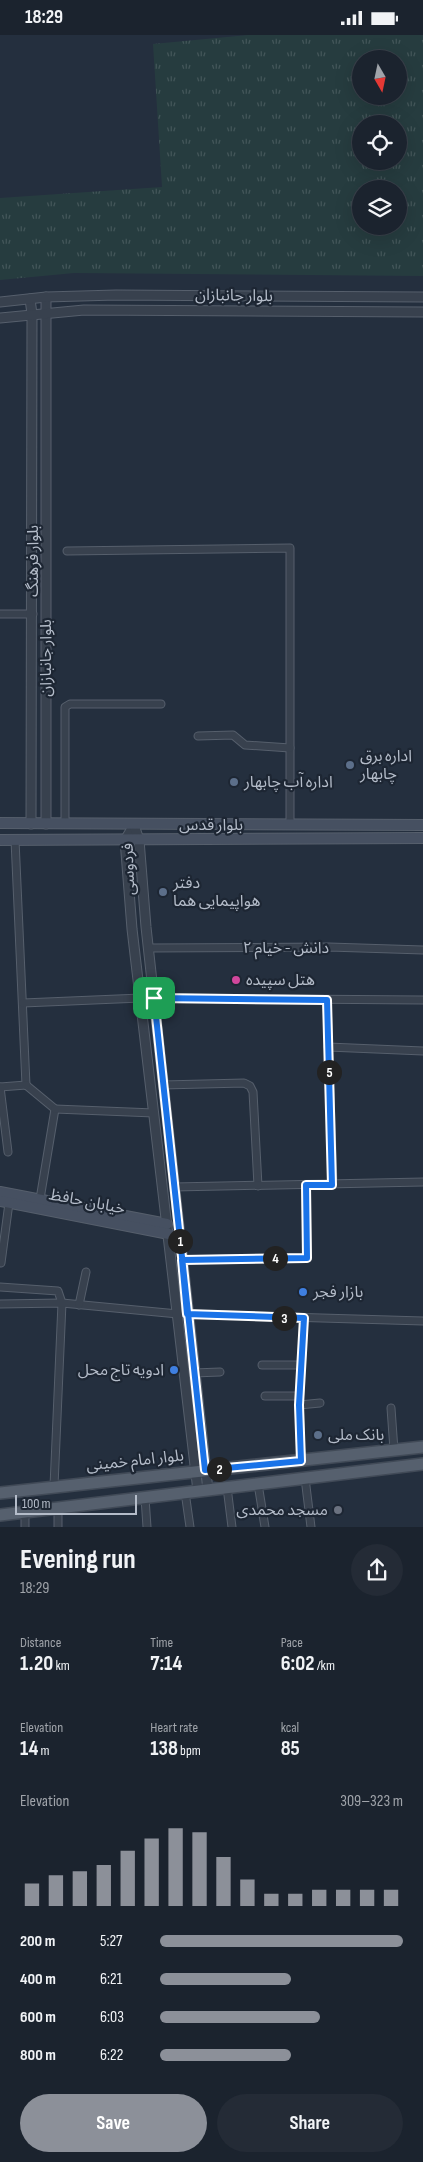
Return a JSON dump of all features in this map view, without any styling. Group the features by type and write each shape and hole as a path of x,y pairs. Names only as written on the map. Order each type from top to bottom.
{"main road":[{"name":"بلوار قدس","path":"0,823 423,825"},
{"path":"290,824 291,839"},
{"name":"بلوار قدس","path":"0,841 423,838"},
{"name":"خیابان حافظ","path":"0,1192 40,1199 168,1229"},
{"name":"خیابان حافظ","path":"4,1202 168,1229"},
{"name":"بلوار امام خمینی","path":"0,1493 132,1477 423,1447"},
{"path":"0,1515 423,1464"},
{"path":"132,1477 140,1498"}],"street":[{"name":"بلوار جانبازان","path":"0,303 46,297 116,295 423,297"},
{"path":"247,296 247,311"},
{"name":"بلوار جانبازان","path":"46,297 46,823"},
{"path":"364,312 365,297"},
{"name":"بلوار فرهنگ","path":"30,299 32,314 33,614 31,823"},
{"name":"بلوار جانبازان","path":"0,318 84,310 423,312"},
{"path":"31,350 39,345 46,350"},
{"path":"67,551 290,548 290,824"},
{"path":"0,614 33,614"},
{"path":"65,824 65,707 70,704 162,703"},
{"path":"198,736 233,735 245,745 290,748"},
{"name":"فردوسی","path":"134,825 125,840 141,998 168,1229 194,1373 201,1471"},
{"name":"فردوسی","path":"134,825 139,840 182,1260 182,1314 201,1471"},
{"path":"423,838 423,843"},
{"path":"15,840 26,1085"},
{"name":"دانش - خیام ۲","path":"149,948 329,947 423,950"},
{"path":"23,1003 141,998"},
{"path":"154,998 423,1000"},
{"path":"327,1000 332,1185"},
{"path":"328,1047 423,1051"},
{"path":"163,1085 244,1083 250,1086 253,1092 258,1186"},
{"path":"8,1152 0,1087 26,1085 55,1109 154,1113"},
{"path":"40,1199 55,1109"},
{"path":"174,1187 423,1182"},
{"path":"182,1260 307,1258 306,1185"},
{"path":"1,1263 4,1202"},
{"path":"79,1305 86,1272"},
{"path":"0,1287 58,1291 62,1303 54,1486"},
{"path":"0,1305 62,1303 182,1314 423,1321"},
{"path":"301,1461 299,1396 304,1318"},
{"path":"262,1365 301,1365"},
{"path":"194,1373 220,1372"},
{"path":"265,1396 299,1396"},
{"path":"299,1405 320,1403"},
{"path":"391,1408 394,1450"},
{"path":"201,1471 203,1490"},
{"path":"305,1478 311,1527"},
{"path":"258,1484 265,1527"},
{"path":"227,1487 232,1527"},
{"path":"186,1492 190,1527"},
{"path":"140,1498 147,1527"},
{"path":"58,1508 58,1527"},
{"path":"25,1512 25,1527"}],"green space":[{"path":"248,35 423,35 423,276 74,273 0,280 0,198 162,187 153,44"}],"place":[{"name":"اداره برق چابهار","path":"350,765"},
{"name":"اداره آب چابهار","path":"234,782"},
{"name":"دفتر هواپیمایی هما","path":"163,892"},
{"name":"هتل سپیده","path":"236,980"},
{"name":"بازار فجر","path":"303,1292"},
{"name":"ادویه تاج محل","path":"174,1370"},
{"name":"بانک ملی","path":"318,1435"},
{"name":"مسجد محمدی","path":"338,1510"}],"route":[{"path":"154,998 187,1314 205,1470 301,1461 299,1405 304,1318 187,1314 182,1260 307,1258 306,1185 332,1185 327,1000 154,998"}]}
